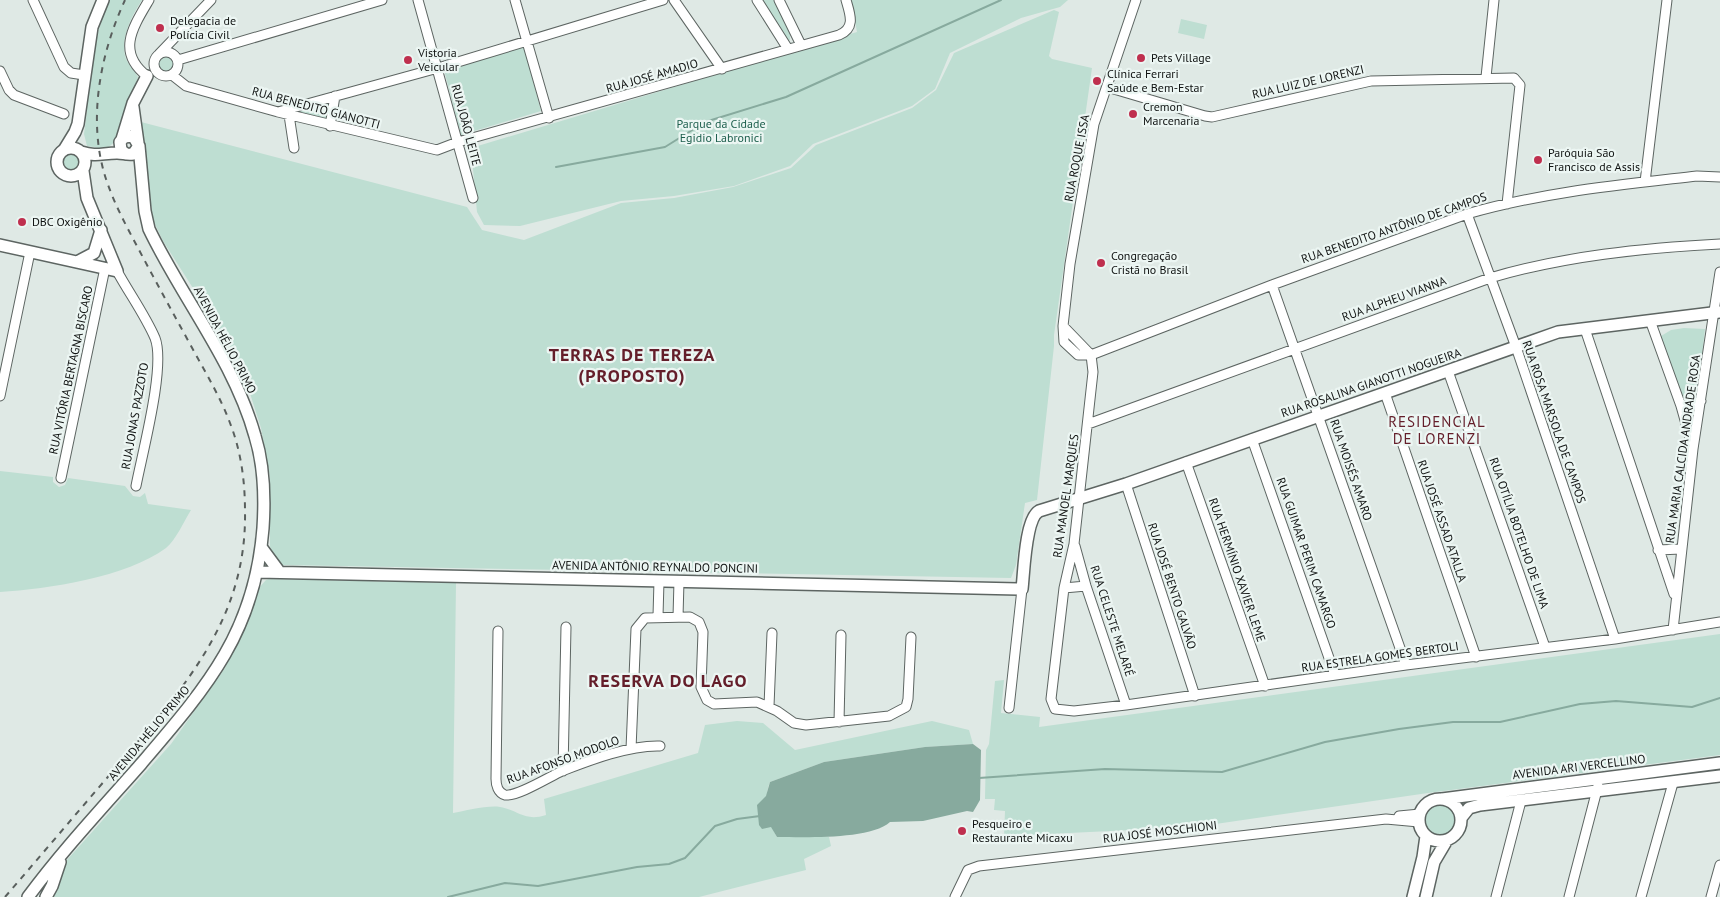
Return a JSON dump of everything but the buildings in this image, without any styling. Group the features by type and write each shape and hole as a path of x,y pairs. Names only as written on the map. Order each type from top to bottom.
{"street":[{"path":"33,0 64,66 71,73 84,74"},
{"path":"87,198 60,171 57,162 75,132 80,114 84,74 92,27 103,0"},
{"path":"149,0 132,32 130,43 132,59 138,69 147,76 172,74 177,69 176,37"},
{"path":"140,167 120,148 133,103 156,57 210,0"},
{"path":"156,57 166,51 177,58 382,0"},
{"name":"RUA JOÃO LEITE","path":"418,0 473,198"},
{"path":"514,0 549,118"},
{"path":"278,112 438,68 663,0"},
{"path":"674,0 722,69"},
{"path":"757,0 788,49"},
{"path":"779,0 800,45"},
{"name":"RUA JOSÉ AMADIO","path":"458,142 839,35 849,27 851,19 846,0"},
{"name":"RUA ROQUE ISSA","path":"1091,355 1063,326 1070,264 1091,142 1136,0"},
{"path":"1486,77 1494,0"},
{"path":"1645,182 1667,0"},
{"path":"156,57 155,68 160,74"},
{"path":"0,71 14,96 64,114"},
{"name":"RUA BENEDITO GIANOTTI","path":"172,74 186,86 330,126 434,150 458,142"},
{"name":"RUA LUIZ DE LORENZI","path":"1107,87 1212,117 1371,80 1510,77 1518,81 1507,204"},
{"path":"330,126 335,96"},
{"name":"AVENIDA HÉLIO PRIMO","path":"28,897 194,702 224,657 238,629 258,570 264,494 256,437 241,399 215,345 149,229 133,103"},
{"path":"289,115 294,148"},
{"path":"75,132 80,151 86,159 84,170 87,198 117,271"},
{"path":"64,150 71,148 94,156 127,154 136,152 139,144 133,136 127,136 121,140 111,154"},
{"path":"66,176 76,176 84,170 94,156"},
{"name":"RUA BENEDITO ANTÔNIO DE CAMPOS","path":"1091,355 1272,285 1467,214 1557,192 1719,176"},
{"name":"RUA ROSA MARSOLA DE CAMPOS","path":"1467,214 1516,346 1614,639"},
{"path":"77,262 94,253 101,230"},
{"name":"RUA ALPHEU VIANNA","path":"1088,424 1490,278 1529,267 1607,254 1720,244"},
{"path":"0,245 117,271"},
{"path":"0,396 30,252"},
{"name":"RUA VITÓRIA BERTAGNA BISCARO","path":"61,478 105,268"},
{"name":"RUA JONAS PAZZOTO","path":"117,271 155,339 158,352 154,390 136,486"},
{"name":"RUA MARIA CALCIDA ANDRADE ROSA","path":"1673,630 1675,596 1693,449 1717,313 1720,272"},
{"name":"RUA MOISÉS AMARO","path":"1272,285 1406,665"},
{"name":"RUA ROSALINA GIANOTTI NOGUEIRA","path":"1022,589 1030,524 1035,513 1039,511 1126,484 1558,332 1717,313"},
{"path":"1651,322 1681,406 1693,449"},
{"path":"1585,329 1675,596"},
{"name":"RUA MANOEL MARQUES","path":"1050,699 1064,588 1074,544 1093,372 1091,355"},
{"name":"RUA OTÍLIA BOTELHO DE LIMA","path":"1448,371 1546,647"},
{"name":"RUA JOSÉ ASSAD ATALLA","path":"1385,393 1476,657"},
{"path":"1681,406 1701,401"},
{"name":"RUA GUIMAR PERIM CAMARGO","path":"1252,439 1335,675"},
{"name":"RUA HERMÍNIO XAVIER LEME","path":"1186,462 1265,686"},
{"name":"RUA JOSÉ BENTO GALVÃO","path":"1126,484 1195,696"},
{"name":"RUA CELESTE MELARÉ","path":"1074,544 1126,705"},
{"path":"254,586 278,572 261,547"},
{"path":"1658,550 1681,549"},
{"name":"AVENIDA ANTÔNIO REYNALDO PONCINI","path":"258,570 278,572 1022,589"},
{"path":"658,616 659,581"},
{"path":"678,617 679,581"},
{"path":"1064,588 1086,586"},
{"path":"1010,708 1022,589"},
{"path":"631,749 636,629 640,621 649,616 690,617 699,622 703,632 701,687 707,700 714,704 758,702 769,706 800,726 889,716 906,707 911,637"},
{"name":"RUA ESTRELA GOMES BERTOLI","path":"1050,699 1055,709 1061,712 1126,705 1406,665 1614,639 1720,622"},
{"path":"563,771 566,627"},
{"name":"RUA AFONSO MODOLO","path":"498,631 496,779 498,788 504,795 514,794 563,771 631,749 660,746"},
{"path":"769,706 772,633"},
{"path":"839,722 841,635"},
{"name":"AVENIDA ARI VERCELLINO","path":"1442,799 1720,763"},
{"path":"1426,897 1434,862 1447,840 1458,832 1461,818 1465,812 1473,807 1720,776"},
{"path":"1569,897 1599,779"},
{"path":"1641,897 1673,782"},
{"path":"1413,897 1426,836 1419,818 1426,804 1442,799 1457,807 1461,818"},
{"path":"1496,897 1521,801"},
{"name":"RUA JOSÉ MOSCHIONI","path":"955,897 968,870 979,866 1386,819 1419,818"},
{"path":"1426,836 1440,841 1447,840"},
{"name":"AVENIDA HÉLIO PRIMO","path":"48,896 61,858"},
{"path":"1711,897 1720,866"},
{"path":"37,885 45,886 48,896"}],"green space":[{"path":"108,0 142,0 130,21 124,46 127,61 138,77 116,141 106,149 87,146 84,134 87,90 93,49"},
{"path":"761,0 776,0 790,32 790,40 787,42"},
{"name":"Parque da Cidade Egidio Labronici","path":"851,0 1068,0 1060,7 1021,18 950,53 935,89 912,106 813,144 790,166 734,186 674,196 621,201 520,226 484,225 477,212 471,148 857,32"},
{"path":"1054,10 1059,12 1049,56 1052,59 1092,68 1054,335 1037,500 1025,503 1016,565 1011,578 282,565 272,556 270,546 270,477 261,428 240,362 163,241 153,220 141,122 467,207 482,230 524,240 621,203 674,198 733,187 791,168 816,145 912,108 936,90 954,53"},
{"path":"1181,19 1207,25 1204,39 1178,33"},
{"path":"524,47 541,111 461,135 444,70"},
{"path":"161,55 169,55 174,60 172,71 161,73 156,68 156,60"},
{"path":"332,100 328,122 288,111"},
{"path":"73,152 80,155 83,162 80,169 73,172 66,169 63,162 66,155"},
{"path":"1684,328 1705,329 1693,433 1661,336 1671,330"},
{"path":"0,471 53,477 53,482 59,487 65,485 68,478 125,486 133,496 140,497 145,493 148,504 191,510 170,545 150,558 130,567 86,580 41,588 0,592"},
{"path":"269,579 456,583 453,813 483,807 500,807 532,817 546,815 544,799 698,753 705,725 737,721 763,723 795,750 932,721 969,730 973,744 925,747 824,762 770,782 767,795 768,810 771,824 777,837 829,837 831,846 804,859 806,870 699,897 54,897 66,861 171,744 225,668 258,589"},
{"path":"1720,634 1720,755 1428,793 1195,827 1004,836 1005,811 994,810 995,799 985,799 986,750 989,744 995,681 1004,680 1001,713 1040,717 1039,727"},
{"path":"1440,803 1447,804 1452,808 1456,813 1456,827 1452,832 1447,836 1440,837 1433,836 1428,832 1424,827 1423,820 1424,813 1428,808 1433,804"}],"shaded area":[{"path":"973,744 981,750 980,800 973,812 967,811 923,821 890,822 881,828 853,835 777,837 771,827 762,829 759,825 757,805 766,796 770,782 824,762 925,747"}],"waterway":[{"path":"556,167 665,147 705,122 786,97 1001,0"},
{"path":"979,778 1105,769 1222,772 1325,742 1399,729 1453,722 1500,722 1580,704 1616,701 1692,707 1720,698"},
{"path":"448,897 505,883 538,886 637,867 669,864 685,858 715,826 737,819 760,816"}],"railway":[{"path":"5,897 143,735 188,679 207,649 223,618 235,585 243,550 245,511 243,477 240,455 230,423 212,383 122,218 108,186 100,157 97,134 99,88 109,43 125,0"}],"place":[{"name":"Delegacia de Polícia Civil","path":"160,28"},
{"name":"Pets Village","path":"1141,58"},
{"name":"Vistoria Veicular","path":"408,60"},
{"name":"Clínica Ferrari Saúde e Bem-Estar","path":"1097,81"},
{"name":"Cremon Marcenaria","path":"1133,114"},
{"name":"Paróquia São Francisco de Assis","path":"1538,160"},
{"name":"DBC Oxigênio","path":"22,222"},
{"name":"Congregação Cristã no Brasil","path":"1101,263"},
{"name":"Pesqueiro e Restaurante Micaxu","path":"962,831"}],"district":[{"name":"TERRAS DE TEREZA (PROPOSTO)","path":"632,365"},
{"name":"RESIDENCIAL DE LORENZI","path":"1437,430"},
{"name":"RESERVA DO LAGO","path":"668,681"}]}
